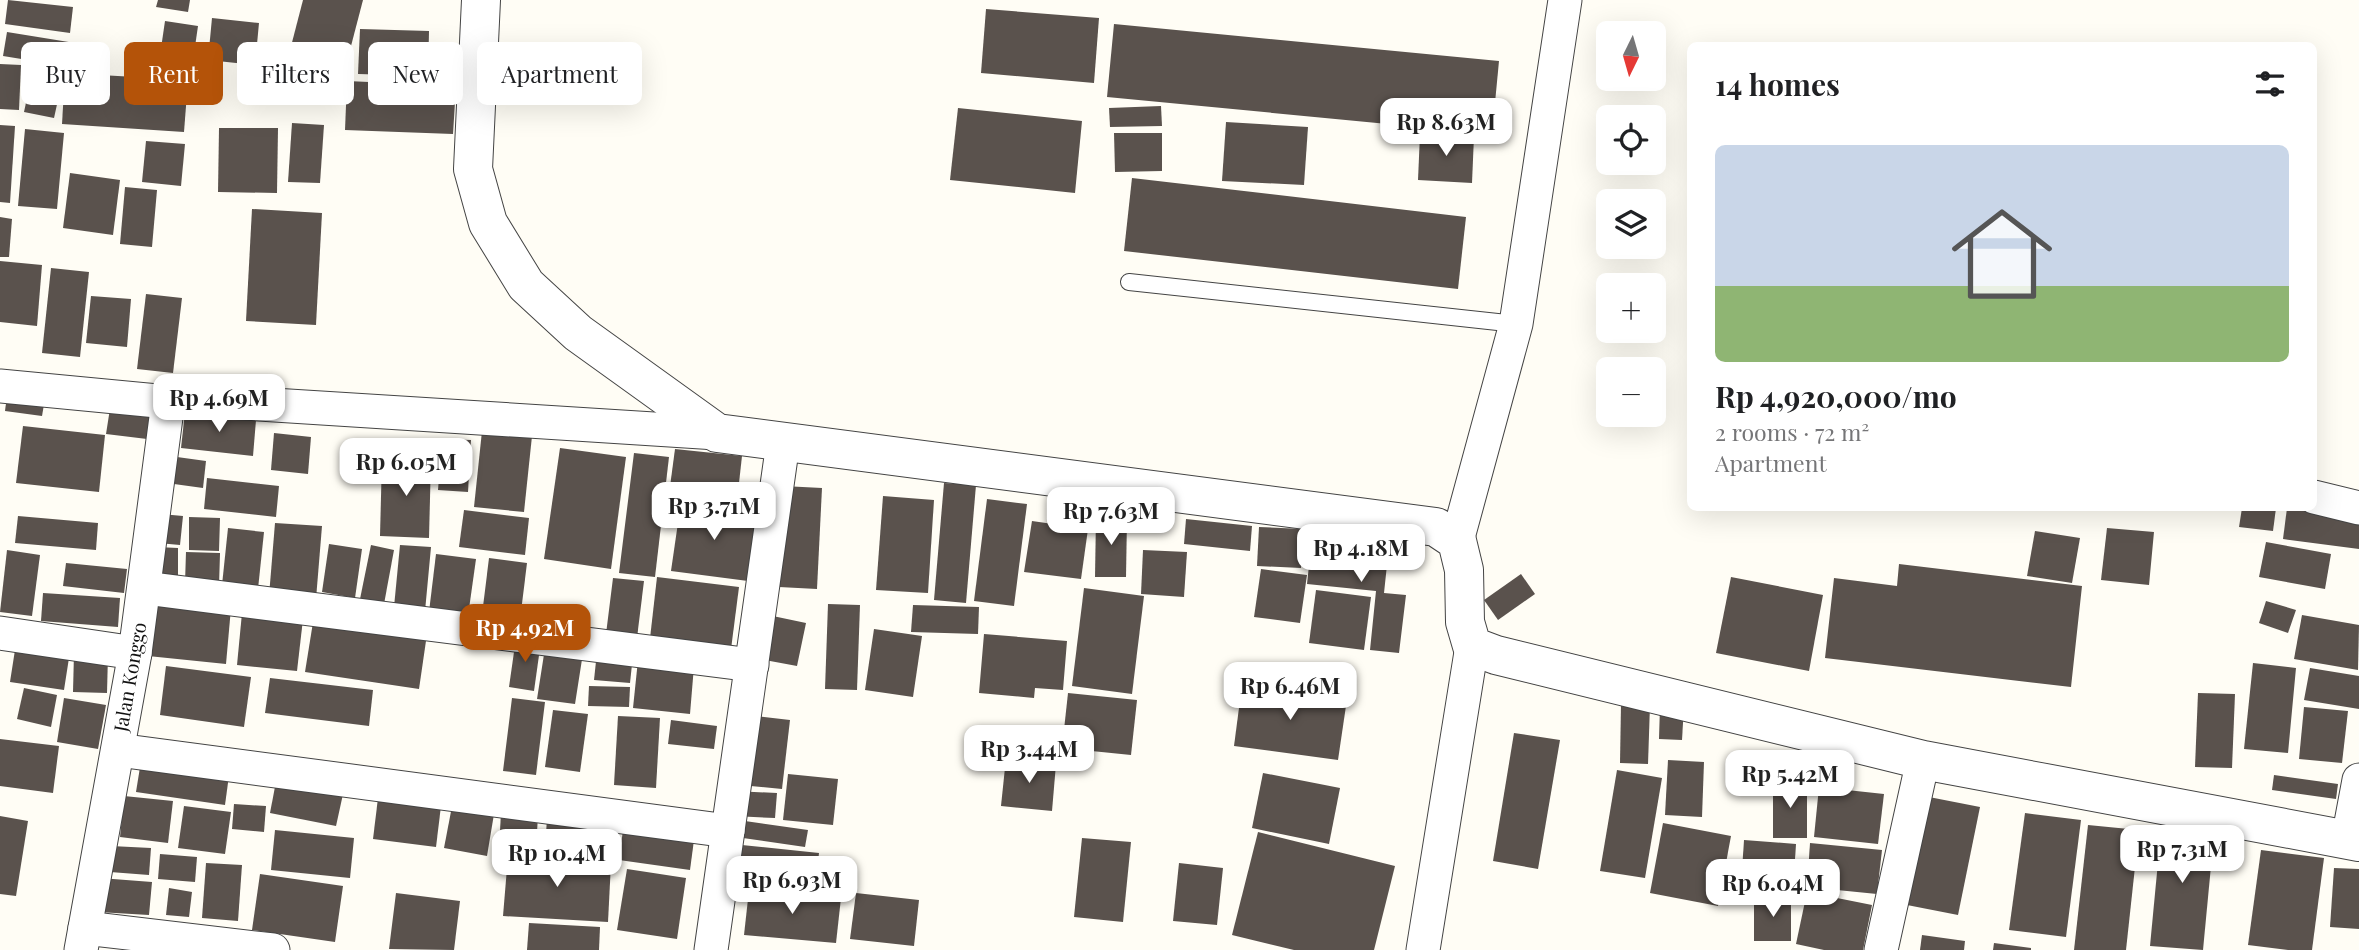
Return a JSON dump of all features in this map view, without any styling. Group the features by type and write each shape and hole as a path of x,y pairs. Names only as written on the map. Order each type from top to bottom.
{"street":[{"path":"481,0 473,169 488,223 526,285 578,332 717,433"},
{"path":"1423,950 1472,646 1465,622 1464,570 1457,541 1516,324 1565,0"},
{"path":"0,386 168,402 227,402 717,433 1436,527 1457,541"},
{"name":"Jalan Konggo","path":"83,939 135,653 168,402"},
{"path":"711,950 783,443"},
{"path":"2317,498 2359,508"},
{"path":"145,589 752,665"},
{"path":"0,633 135,653"},
{"path":"1472,646 1496,655 1923,760 2353,841 2359,780"},
{"path":"118,750 728,831"},
{"path":"1881,950 1923,760"},
{"path":"83,939 273,950"}],"lane":[{"path":"1129,282 1516,324"}],"building":[{"path":"8,0 73,7 70,33 5,24"},
{"path":"158,0 190,0 188,12 156,7"},
{"path":"303,0 363,0 352,42 292,42"},
{"path":"986,9 1099,18 1094,83 981,73"},
{"path":"212,18 259,23 257,42 237,42 237,63 223,62 223,42 210,42"},
{"path":"165,21 198,26 196,42 162,42"},
{"path":"1114,24 1499,61 1492,134 1107,97"},
{"path":"360,29 429,31 429,42 368,42 368,74 358,74"},
{"path":"7,32 69,42 21,42 21,59 3,56"},
{"path":"0,64 21,65 19,110 0,109"},
{"path":"110,76 124,76 124,105 186,105 184,132 62,124 63,105 110,105"},
{"path":"354,81 368,82 368,105 455,105 453,134 345,130 346,105 354,105"},
{"path":"26,105 57,105 54,118 24,112"},
{"path":"1161,106 1162,126 1110,127 1109,108"},
{"path":"958,108 1082,121 1075,193 950,180"},
{"path":"1226,122 1308,127 1304,185 1222,181"},
{"path":"292,123 324,125 320,183 288,182"},
{"path":"0,125 15,126 10,203 0,202"},
{"path":"219,128 278,128 277,193 218,192"},
{"path":"25,129 64,133 57,209 18,206"},
{"path":"1114,133 1162,133 1162,171 1115,172"},
{"path":"1420,134 1474,136 1472,183 1418,180"},
{"path":"146,141 185,144 181,186 142,182"},
{"path":"70,173 120,180 113,235 63,228"},
{"path":"1132,178 1466,217 1458,289 1124,251"},
{"path":"125,187 157,190 152,247 120,244"},
{"path":"252,209 322,213 316,325 246,321"},
{"path":"0,217 12,219 9,257 0,257"},
{"path":"0,261 42,265 37,326 0,322"},
{"path":"51,268 89,272 80,357 42,353"},
{"path":"146,294 182,298 173,373 137,369"},
{"path":"91,296 131,299 127,347 86,343"},
{"path":"8,388 46,393 42,416 5,411"},
{"path":"111,402 151,407 147,439 106,434"},
{"path":"185,412 256,420 253,456 181,448"},
{"path":"23,426 105,435 99,492 16,483"},
{"path":"482,431 532,436 524,512 474,507"},
{"path":"274,433 311,437 308,474 271,470"},
{"path":"442,439 471,440 468,492 438,490"},
{"path":"560,448 626,457 611,569 544,559"},
{"path":"675,449 742,456 737,501 669,494"},
{"path":"634,453 669,457 655,577 619,573"},
{"path":"177,457 206,461 203,488 174,484"},
{"path":"382,458 431,459 429,538 380,536"},
{"path":"207,478 279,486 276,517 204,509"},
{"path":"944,483 976,485 966,603 934,600"},
{"path":"783,486 822,488 817,589 779,587"},
{"path":"883,496 934,500 928,593 876,590"},
{"path":"987,499 1027,504 1014,606 974,601"},
{"path":"681,502 757,512 748,581 671,571"},
{"path":"2317,508 2359,513 2359,549 2283,539 2287,511 2317,511"},
{"path":"464,510 529,518 525,555 459,547"},
{"path":"2242,511 2276,511 2273,531 2239,527"},
{"path":"161,514 183,516 180,545 158,543"},
{"path":"18,516 98,523 96,550 15,543"},
{"path":"189,517 220,518 219,551 189,550"},
{"path":"1096,517 1127,518 1126,577 1095,577"},
{"path":"1186,519 1252,526 1250,551 1184,544"},
{"path":"1032,521 1088,529 1081,579 1024,572"},
{"path":"275,523 322,526 316,599 269,596"},
{"path":"1259,527 1303,529 1301,568 1257,566"},
{"path":"228,528 264,532 258,589 222,585"},
{"path":"2107,528 2154,532 2149,585 2101,580"},
{"path":"2035,531 2080,538 2072,583 2027,576"},
{"path":"1312,538 1389,546 1384,593 1406,595 1399,653 1370,650 1376,591 1307,584"},
{"path":"2266,542 2331,554 2325,589 2259,577"},
{"path":"329,544 362,549 355,598 322,592"},
{"path":"371,545 394,550 384,604 360,599"},
{"path":"400,545 431,547 425,611 394,607"},
{"path":"157,547 178,548 178,576 156,576"},
{"path":"7,550 40,555 32,616 0,612"},
{"path":"1143,550 1187,552 1184,597 1141,594"},
{"path":"186,552 220,553 219,585 185,583"},
{"path":"436,554 476,559 468,616 429,612"},
{"path":"489,558 527,563 519,628 481,623"},
{"path":"66,563 127,569 124,593 63,586"},
{"path":"1899,564 2082,586 2071,687 1825,658 1834,578 1897,586"},
{"path":"1261,569 1307,575 1300,623 1254,617"},
{"path":"1521,574 1535,594 1498,620 1484,600"},
{"path":"657,577 739,587 730,657 649,647"},
{"path":"1731,577 1823,595 1809,671 1716,653"},
{"path":"613,578 644,581 636,646 605,642"},
{"path":"1084,588 1144,596 1132,694 1072,686"},
{"path":"1316,590 1371,597 1364,650 1309,643"},
{"path":"43,593 120,598 118,627 41,621"},
{"path":"154,600 231,608 226,664 148,656"},
{"path":"2266,601 2296,610 2288,633 2259,623"},
{"path":"828,604 860,605 857,690 825,689"},
{"path":"913,605 979,607 978,634 911,632"},
{"path":"242,613 303,619 297,671 237,665"},
{"path":"768,615 806,623 797,666 760,659"},
{"path":"2302,615 2359,625 2358,670 2294,659"},
{"path":"314,616 427,634 419,689 305,672"},
{"path":"874,629 922,636 913,697 865,690"},
{"path":"984,634 1067,641 1063,690 1035,688 1034,698 979,693"},
{"path":"17,637 71,645 64,690 10,682"},
{"path":"516,638 541,641 534,691 509,687"},
{"path":"545,648 583,653 575,704 537,699"},
{"path":"597,652 633,655 630,683 594,680"},
{"path":"74,653 108,654 107,693 73,692"},
{"path":"638,660 694,666 690,714 633,708"},
{"path":"2253,663 2296,668 2288,753 2244,749"},
{"path":"166,666 251,677 244,727 160,715"},
{"path":"2310,668 2359,676 2359,709 2304,700"},
{"path":"270,678 373,690 369,726 265,713"},
{"path":"1242,685 1347,699 1338,760 1234,746"},
{"path":"589,686 630,687 629,707 588,706"},
{"path":"24,688 57,695 51,727 17,719"},
{"path":"1068,693 1137,700 1131,755 1062,748"},
{"path":"2198,693 2235,694 2232,768 2195,767"},
{"path":"64,698 106,705 98,749 57,742"},
{"path":"512,698 545,702 536,775 503,771"},
{"path":"1621,704 1650,705 1648,764 1620,763"},
{"path":"1660,706 1684,706 1682,740 1659,739"},
{"path":"2304,707 2348,711 2342,763 2299,759"},
{"path":"553,710 588,714 580,772 545,767"},
{"path":"748,715 790,720 782,789 740,785"},
{"path":"618,716 660,718 656,788 614,785"},
{"path":"671,720 717,726 714,749 668,744"},
{"path":"1514,733 1560,740 1538,869 1493,861"},
{"path":"0,739 59,746 53,793 0,786"},
{"path":"1819,745 1847,747 1844,785 1817,783"},
{"path":"142,755 230,768 225,805 136,792"},
{"path":"1006,758 1056,764 1052,811 1001,806"},
{"path":"1668,760 1704,762 1702,817 1665,815"},
{"path":"1617,770 1662,778 1645,878 1600,871"},
{"path":"278,771 345,785 336,826 270,813"},
{"path":"1263,773 1340,788 1329,844 1252,828"},
{"path":"788,774 838,779 833,825 783,820"},
{"path":"2274,775 2338,784 2336,799 2272,790"},
{"path":"1773,782 1807,782 1807,838 1773,838"},
{"path":"1819,787 1884,794 1878,844 1814,837"},
{"path":"734,791 777,793 775,818 733,816"},
{"path":"124,796 173,801 168,843 120,837"},
{"path":"1929,797 1980,807 1958,915 1907,905"},
{"path":"378,798 441,806 436,847 373,839"},
{"path":"453,801 495,808 487,856 444,848"},
{"path":"234,804 266,806 264,832 232,829"},
{"path":"184,806 231,812 225,854 178,848"},
{"path":"501,812 538,814 536,852 499,850"},
{"path":"2025,813 2081,820 2066,937 2009,930"},
{"path":"0,816 28,821 16,896 0,894"},
{"path":"547,817 607,820 605,856 545,853"},
{"path":"738,820 808,830 805,847 736,837"},
{"path":"2162,820 2215,824 2203,950 2150,946"},
{"path":"1663,823 1731,836 1718,906 1650,893"},
{"path":"2088,825 2139,830 2126,950 2074,950"},
{"path":"275,830 354,838 350,878 271,870"},
{"path":"623,830 694,840 690,870 619,860"},
{"path":"1258,832 1395,866 1374,950 1294,950 1232,935"},
{"path":"1082,838 1131,842 1123,922 1074,917"},
{"path":"1744,840 1796,844 1793,890 1741,886"},
{"path":"1810,843 1882,850 1877,894 1807,887"},
{"path":"732,844 819,853 815,889 728,880"},
{"path":"111,846 151,848 149,875 110,872"},
{"path":"2261,850 2324,858 2312,950 2248,945"},
{"path":"160,854 197,857 195,882 158,879"},
{"path":"508,856 611,863 608,922 503,916"},
{"path":"206,863 242,865 238,921 202,918"},
{"path":"1179,863 1223,868 1217,925 1173,921"},
{"path":"2334,868 2359,869 2359,929 2330,927"},
{"path":"627,869 686,878 677,939 617,930"},
{"path":"260,874 343,886 335,942 252,930"},
{"path":"100,878 152,882 149,915 98,912"},
{"path":"169,888 192,892 189,917 166,915"},
{"path":"749,890 841,898 836,943 744,935"},
{"path":"1807,892 1872,905 1863,950 1824,950 1796,944"},
{"path":"396,893 460,901 454,950 389,949"},
{"path":"856,893 919,900 914,946 850,939"},
{"path":"1754,897 1791,897 1791,941 1754,941"},
{"path":"529,923 600,927 599,950 527,950"},
{"path":"1922,935 1965,941 1964,950 1920,950"},
{"path":"1994,943 2031,948 2031,950 1993,950"}]}
